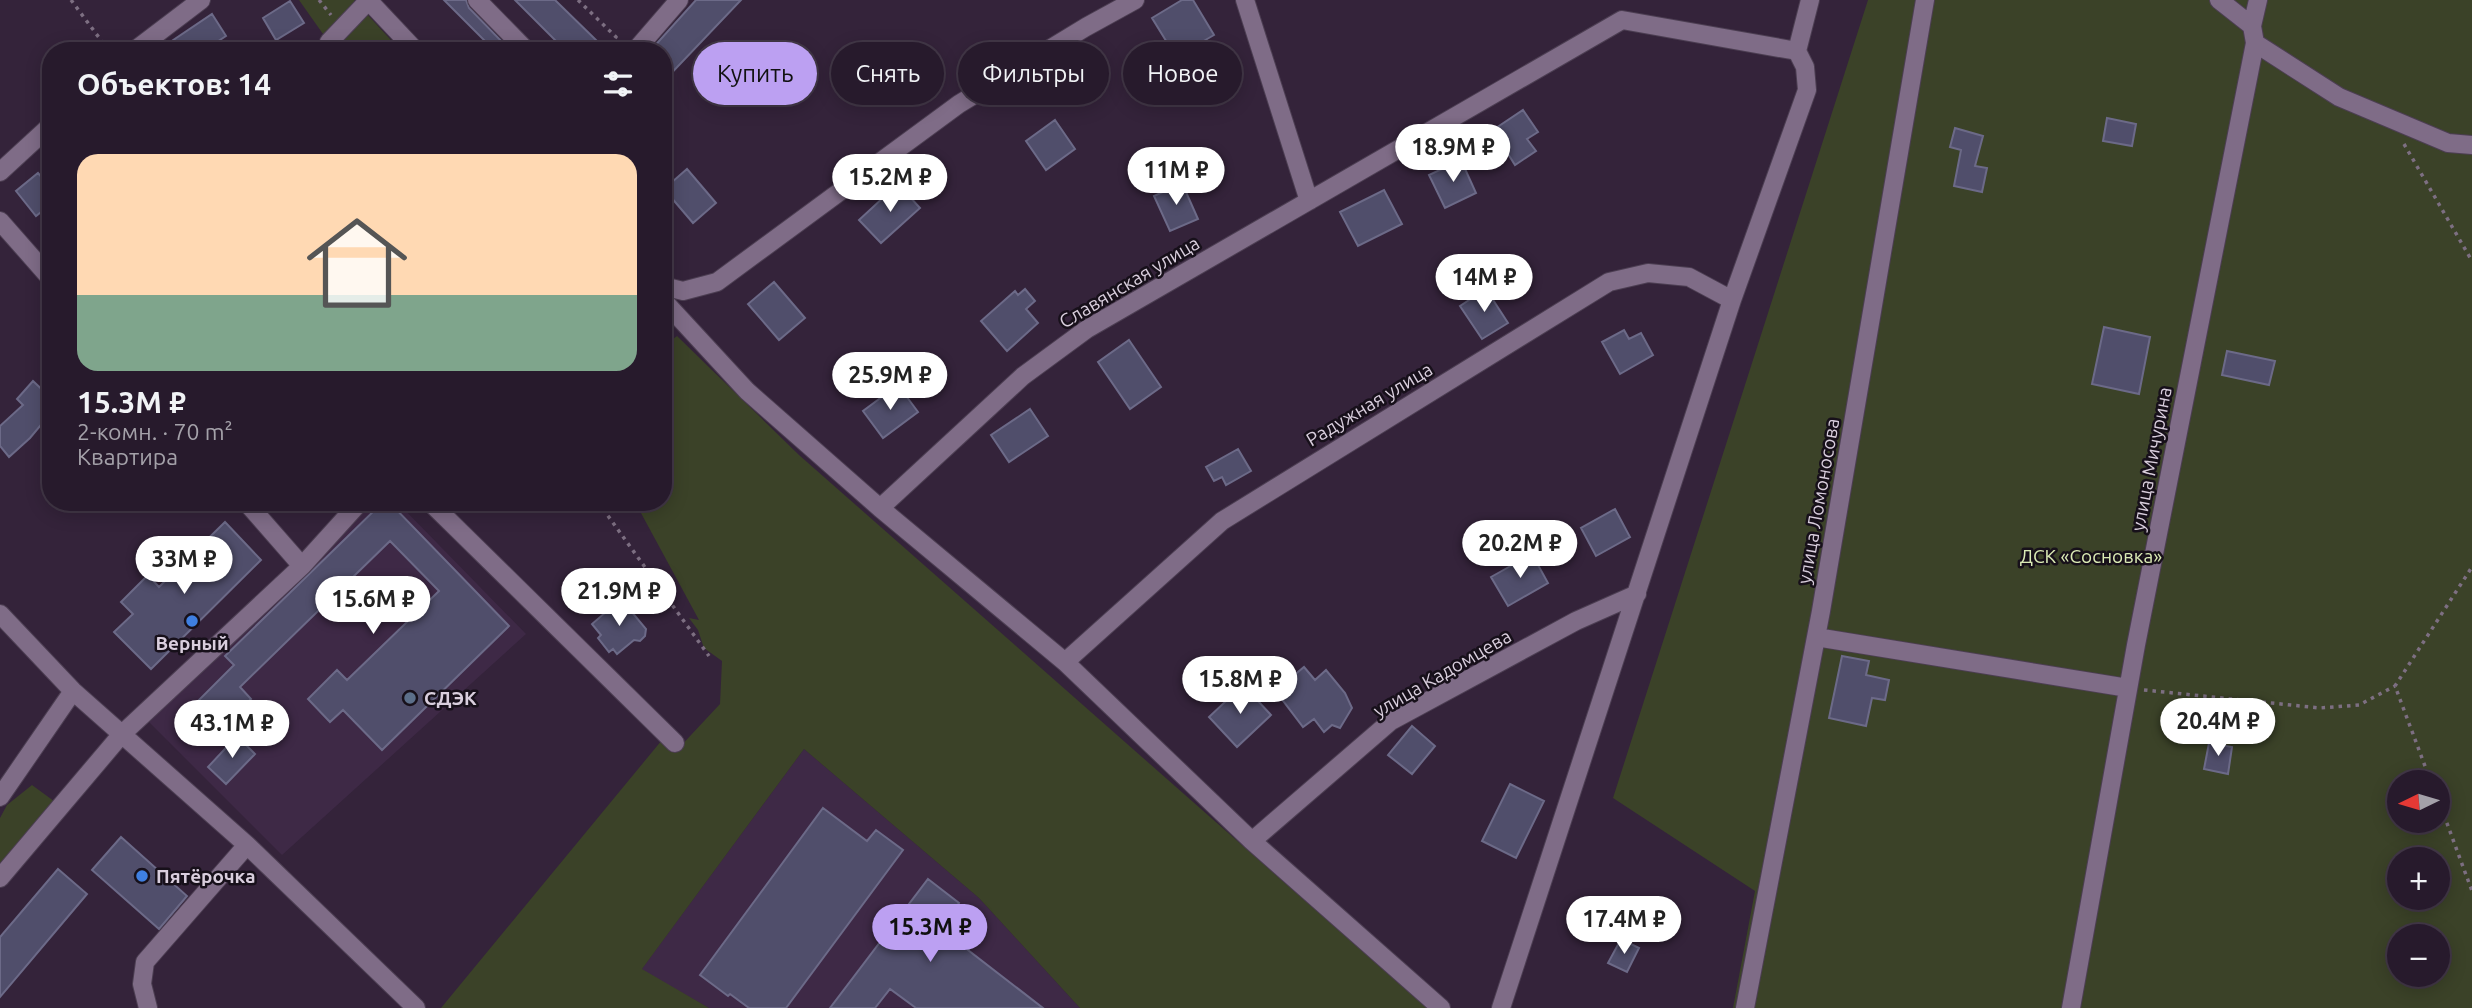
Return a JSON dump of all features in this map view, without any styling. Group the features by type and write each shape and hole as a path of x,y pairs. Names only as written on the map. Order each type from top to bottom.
{"street":[{"path":"146,42 201,0"},
{"path":"329,42 368,0 408,42"},
{"path":"477,0 518,42"},
{"path":"643,42 679,0"},
{"path":"672,288 683,291 717,282 959,104 1135,0"},
{"path":"1245,0 1309,201"},
{"path":"1501,1008 1732,300 1807,90 1805,67 1797,51 1810,0"},
{"name":"улица Ломоносова","path":"1745,1008 1816,637 1925,0"},
{"path":"2219,0 2253,34 2339,97 2448,142 2472,145"},
{"name":"улица Мичурина","path":"2071,1008 2128,688 2258,0"},
{"name":"Славянская улица","path":"880,508 1023,376 1087,329 1622,20 1797,51"},
{"path":"0,172 42,133"},
{"path":"0,221 42,269"},
{"name":"Радужная улица","path":"1065,662 1222,521 1609,282 1648,273 1689,276 1732,300"},
{"path":"672,315 747,391 880,508 1065,662 1252,841 1441,1008"},
{"path":"254,511 302,566"},
{"path":"0,878 121,735 302,566 352,511"},
{"path":"439,511 675,743"},
{"name":"улица Кадомцева","path":"1252,841 1391,721 1576,621 1637,594"},
{"path":"0,614 73,691 247,845 416,1008"},
{"path":"1816,637 2128,688"},
{"path":"0,797 73,691"},
{"path":"148,1008 142,984 145,962 247,845"}],"path":[{"path":"71,0 102,42"},
{"path":"578,0 616,37 611,42"},
{"path":"2389,118 2472,261"},
{"path":"604,511 709,656"},
{"path":"2128,688 2320,708 2358,705 2395,686 2472,567"},
{"path":"2395,686 2426,770"},
{"path":"2450,831 2472,891"}],"shaded area":[{"path":"364,511 406,511 526,634 282,855 149,722"},
{"path":"804,749 979,898 1080,1008 709,1008 641,970"}],"green space":[{"path":"299,0 354,0 393,42 329,42"},
{"name":"ДСК «Сосновка»","path":"1868,0 2472,0 2472,1008 1733,1008 1755,891 1613,798"},
{"path":"677,336 799,455 1427,1008 1080,1008 979,898 804,749 642,969 709,1008 441,1008 662,740 677,750 720,704 722,661 704,648 698,630 689,618 699,620 640,511 672,511 672,340"},
{"path":"32,785 62,807 0,876 0,818 7,805"}],"building":[{"path":"444,0 466,0 469,8 502,42 486,42"},
{"path":"515,0 555,0 596,40 557,42"},
{"path":"696,0 741,0 701,42 693,42 693,50 672,73 672,42 658,42"},
{"path":"1182,0 1193,0 1214,35 1202,42 1167,42 1152,18"},
{"path":"290,1 304,23 276,40 263,18"},
{"path":"212,14 226,36 217,42 170,42"},
{"path":"1523,110 1538,132 1527,139 1536,151 1515,165 1493,130"},
{"path":"2107,118 2136,124 2132,146 2103,141"},
{"path":"1055,120 1075,149 1046,170 1026,141"},
{"path":"1955,128 1983,136 1975,166 1987,168 1982,192 1954,186 1961,150 1950,147"},
{"path":"1461,160 1476,193 1445,208 1429,175"},
{"path":"687,169 716,203 693,223 672,198 672,182"},
{"path":"38,173 42,178 42,211 36,216 16,191"},
{"path":"1182,183 1198,219 1170,231 1154,196"},
{"path":"898,184 920,208 881,243 859,220"},
{"path":"1384,190 1402,224 1358,246 1340,212"},
{"path":"774,282 805,318 779,340 748,304"},
{"path":"1025,289 1035,301 1026,309 1038,323 1007,351 981,321 1015,291 1018,295"},
{"path":"1486,289 1508,323 1482,339 1460,306"},
{"path":"2104,327 2150,337 2139,394 2092,384"},
{"path":"1624,330 1629,339 1641,333 1653,355 1620,374 1602,342"},
{"path":"1129,340 1161,387 1130,409 1098,362"},
{"path":"2227,351 2275,361 2269,385 2222,375"},
{"path":"33,381 42,390 42,424 9,457 0,446 0,426 23,405 17,399"},
{"path":"898,385 918,412 883,438 863,411"},
{"path":"1030,409 1048,436 1009,462 991,435"},
{"path":"1238,449 1251,471 1226,485 1222,477 1214,481 1206,467"},
{"path":"1615,509 1630,537 1596,556 1581,528"},
{"path":"374,511 398,511 509,626 382,750 343,710 330,722 308,699 337,670 347,680 439,591 390,541 240,687 251,699 222,728 197,702 234,665 225,656"},
{"path":"225,522 261,560 151,669 114,632 133,614 121,602 148,575 159,587"},
{"path":"1532,554 1548,583 1508,606 1491,577"},
{"path":"621,599 646,629 645,636 640,641 634,640 617,654 613,649 609,652 598,638 601,635 592,624"},
{"path":"1842,656 1869,661 1866,675 1889,680 1885,700 1872,698 1866,726 1829,718"},
{"path":"1304,667 1315,680 1326,670 1345,693 1352,708 1340,728 1332,725 1324,732 1314,719 1303,727 1281,698 1280,687"},
{"path":"1243,685 1271,715 1237,747 1209,717"},
{"path":"1412,726 1435,746 1412,774 1388,755"},
{"path":"237,736 255,754 226,784 208,767"},
{"path":"2209,743 2232,747 2228,774 2204,769"},
{"path":"1510,784 1544,801 1516,858 1482,841"},
{"path":"823,808 867,841 876,830 903,850 786,1008 749,1008 700,975"},
{"path":"121,837 187,896 159,929 92,870"},
{"path":"58,869 87,894 0,997 0,937"},
{"path":"928,879 959,903 950,916 979,938 968,950 1043,1008 916,1008 890,989 875,1008 830,1008"},
{"path":"1621,939 1639,948 1627,972 1608,963"}],"place":[{"name":"Верный","path":"192,621"},
{"name":"СДЭК","path":"410,698"},
{"name":"Пятёрочка","path":"142,876"}]}
